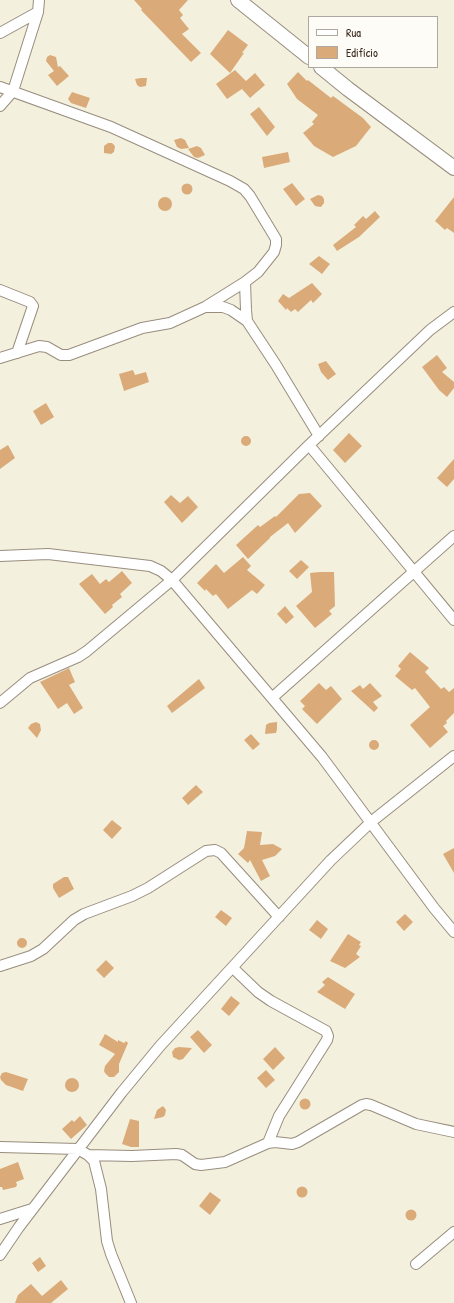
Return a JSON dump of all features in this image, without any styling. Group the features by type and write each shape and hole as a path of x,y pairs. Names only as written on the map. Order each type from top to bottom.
{"main road":[{"path":"238,0 308,56"},
{"path":"322,68 454,168"}],"street":[{"path":"0,106 13,91 38,12 39,0"},
{"path":"0,33 38,12"},
{"path":"0,87 111,127 230,181 244,189 250,196 276,239 274,252 258,272 205,307 170,323 142,328 69,355 61,355 47,347 39,346 0,358"},
{"path":"245,282 247,321"},
{"path":"0,290 30,302 33,306 17,353"},
{"path":"205,307 223,307 231,310 247,321 276,365 319,436"},
{"path":"0,703 30,678 88,651 172,580 430,330 454,312"},
{"path":"309,446 454,620"},
{"path":"273,698 454,536"},
{"path":"0,556 48,554 150,566 161,571 172,580 322,757 429,902 454,932"},
{"path":"0,1255 32,1209 122,1092 155,1052 331,860 371,822 454,756"},
{"path":"0,966 32,956 43,949 74,920 84,914 132,896 148,888 206,851 215,850 222,853 279,918"},
{"path":"233,968 258,992 271,1001 326,1031 328,1036 327,1040 282,1110 268,1143"},
{"path":"88,1154 132,1156 176,1154 182,1155 195,1164 201,1165 225,1162 268,1143 275,1142 292,1144 298,1142 366,1104 371,1104 416,1124 454,1132"},
{"path":"0,1147 78,1149 88,1154 94,1161 101,1189 107,1241 131,1303"},
{"path":"0,1219 32,1209"},
{"path":"416,1264 454,1232"}],"building":[{"path":"134,0 188,0 179,10 183,15 180,18 189,29 182,34 201,53 191,62 141,10 142,9"},
{"path":"228,30 248,45 230,73 210,54"},
{"path":"50,55 56,57 58,67 60,66 69,76 57,86 48,75 54,71 46,61 47,57"},
{"path":"235,70 246,81 255,73 265,85 250,98 242,89 227,99 216,84"},
{"path":"298,72 307,81 308,80 331,98 333,96 363,118 371,127 356,146 333,157 314,146 303,133 314,124 312,122 318,115 297,99 287,84"},
{"path":"147,78 146,86 140,87 137,85 135,79"},
{"path":"72,92 90,98 86,108 71,103 68,99"},
{"path":"259,107 275,127 267,136 250,114"},
{"path":"181,138 185,140 189,148 181,149 177,147 174,140"},
{"path":"108,143 112,143 115,146 114,152 111,154 104,153 104,146"},
{"path":"197,146 201,148 205,155 198,158 194,157 188,149"},
{"path":"288,152 290,162 264,168 262,157"},
{"path":"187,183 191,185 193,189 191,193 187,195 183,193 181,189 183,185"},
{"path":"292,183 305,199 296,206 283,189"},
{"path":"318,195 322,196 324,199 324,203 321,207 315,206 310,199"},
{"path":"165,197 170,199 172,204 170,209 165,211 160,209 158,204 160,199"},
{"path":"454,197 454,233 447,228 445,230 435,221"},
{"path":"375,211 380,217 359,237 337,251 333,245 356,227 354,225 363,216 366,219"},
{"path":"319,256 330,264 322,274 309,264"},
{"path":"312,283 322,294 313,303 311,300 298,312 295,309 291,312 287,308 286,310 278,301 283,294 289,298"},
{"path":"437,355 447,368 442,372 454,382 454,388 447,397 439,390 422,367"},
{"path":"326,361 336,374 328,380 321,372 318,364"},
{"path":"133,370 135,375 146,372 149,382 124,391 119,374"},
{"path":"46,403 54,417 41,425 33,411"},
{"path":"349,433 362,446 345,463 333,450"},
{"path":"244,436 248,436 250,437 250,445 244,446 241,443 241,439"},
{"path":"8,445 15,458 0,469 0,450"},
{"path":"454,459 454,479 447,487 437,478"},
{"path":"310,493 322,506 295,533 288,523 270,537 248,559 236,545 258,525 260,527 275,516 276,517 299,494"},
{"path":"171,495 180,503 188,496 198,507 182,523 164,502"},
{"path":"243,557 251,566 247,570 265,585 257,594 252,590 228,609 216,594 213,596 197,583 216,564 224,573"},
{"path":"301,560 309,567 297,579 289,571"},
{"path":"122,571 132,583 120,594 122,597 112,605 113,607 105,614 79,584 92,574 100,584 106,579 109,582"},
{"path":"334,572 335,606 329,611 332,614 315,628 296,606 312,592 310,573"},
{"path":"285,606 294,617 286,624 277,614"},
{"path":"410,652 429,668 425,672 441,689 444,687 449,692 454,688 454,713 443,726 448,732 430,748 410,725 430,707 415,688 412,690 395,676 401,669 398,666"},
{"path":"69,668 75,682 69,685 83,708 74,714 67,703 58,709 40,682"},
{"path":"199,679 205,688 172,713 167,706"},
{"path":"319,683 326,690 331,686 342,699 317,724 302,709 305,706 300,701"},
{"path":"370,683 382,696 373,702 378,708 374,712 351,691 360,685 363,689"},
{"path":"36,722 40,724 41,730 37,738 28,728 31,724"},
{"path":"277,722 276,733 265,734 266,725"},
{"path":"251,734 260,744 253,750 244,740"},
{"path":"372,740 376,740 378,741 378,749 372,750 369,747 369,743"},
{"path":"196,785 203,792 188,805 182,798"},
{"path":"112,820 122,828 112,839 103,830"},
{"path":"247,831 262,832 260,845 273,844 282,849 275,856 262,860 270,876 261,881 250,860 248,863 238,854 244,848"},
{"path":"454,848 454,873 443,854"},
{"path":"64,877 68,877 74,889 59,898 53,888 53,884"},
{"path":"221,910 232,918 226,926 215,917"},
{"path":"405,914 413,922 404,931 396,922"},
{"path":"317,920 328,929 321,939 309,930"},
{"path":"348,934 361,942 359,945 361,946 356,954 360,957 345,968 330,961"},
{"path":"20,938 24,938 26,939 26,947 20,948 17,945 17,941"},
{"path":"106,960 114,968 104,978 96,970"},
{"path":"328,977 355,994 345,1009 317,992 325,985 322,982"},
{"path":"231,996 240,1003 229,1016 221,1009"},
{"path":"198,1030 212,1045 204,1053 190,1037"},
{"path":"105,1034 118,1042 118,1040 124,1043 126,1041 128,1043 119,1064 119,1072 114,1077 109,1077 104,1071 105,1066 115,1054 99,1045"},
{"path":"275,1047 285,1058 273,1070 263,1059"},
{"path":"175,1048 192,1048 183,1059 179,1060 173,1057 172,1052"},
{"path":"266,1070 275,1080 266,1088 257,1078"},
{"path":"6,1072 28,1079 23,1091 6,1085 1,1080 0,1077 2,1073"},
{"path":"72,1078 77,1080 79,1085 77,1090 72,1092 67,1090 65,1085 67,1080"},
{"path":"305,1098 309,1100 311,1104 309,1108 305,1110 301,1108 299,1104 301,1100"},
{"path":"163,1106 166,1110 165,1115 154,1119 157,1110"},
{"path":"80,1116 87,1125 71,1139 62,1129 72,1120 74,1122"},
{"path":"130,1119 139,1121 139,1147 131,1147 122,1144"},
{"path":"18,1162 24,1179 16,1182 16,1187 3,1190 2,1187 0,1187 0,1169"},
{"path":"302,1186 306,1188 308,1192 306,1196 302,1198 298,1196 296,1192 298,1188"},
{"path":"210,1192 221,1200 210,1215 199,1206"},
{"path":"411,1209 415,1211 417,1215 415,1219 411,1221 407,1219 405,1215 407,1211"},
{"path":"40,1257 46,1266 38,1272 32,1263"},
{"path":"61,1280 68,1289 51,1303 15,1303 18,1295 31,1284 42,1296"}]}
